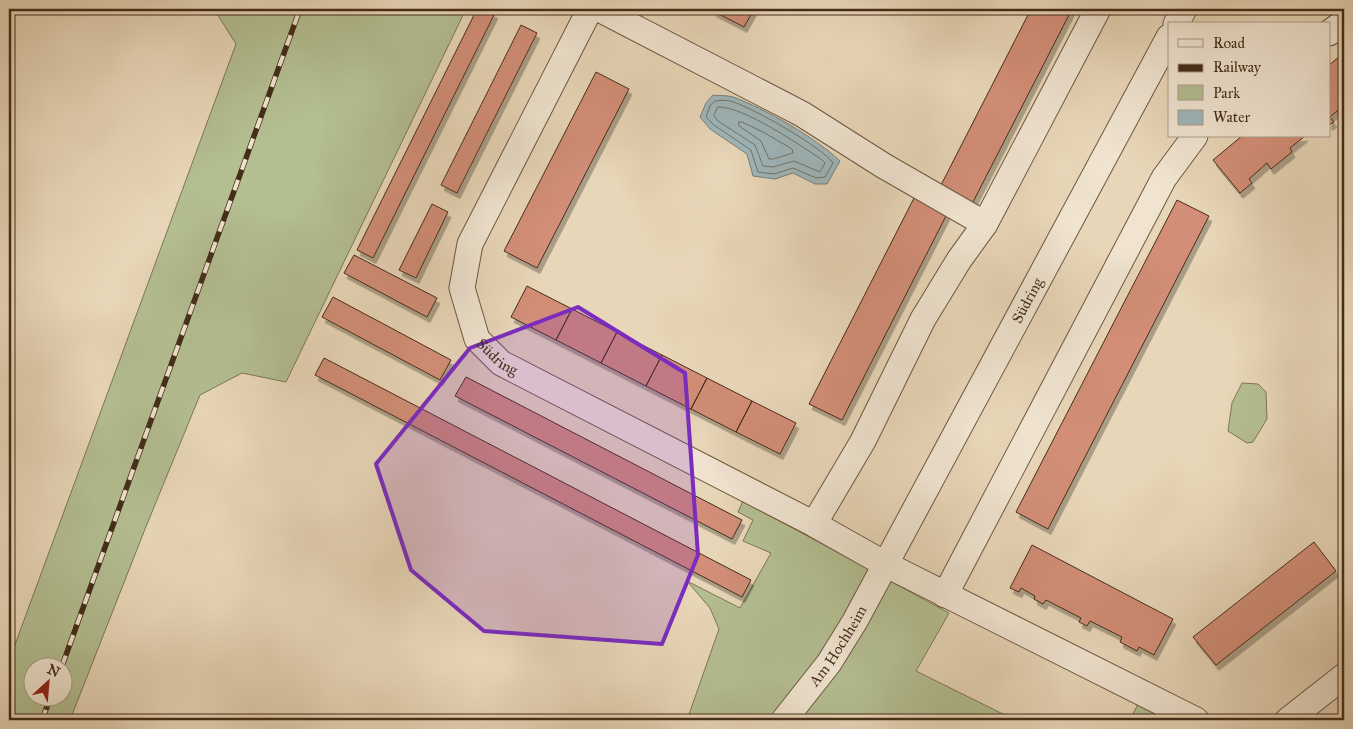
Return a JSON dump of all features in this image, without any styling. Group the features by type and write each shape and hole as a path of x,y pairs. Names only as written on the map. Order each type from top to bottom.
{"street":[{"name":"Südring","path":"590,9 470,244 462,288 477,339 501,363 814,524 945,595 1196,720"},
{"path":"599,9 794,110 884,166 985,224"},
{"path":"814,524 863,441 923,318 959,260 985,224 1098,9"},
{"path":"1177,22 1184,9"},
{"path":"1330,32 1344,22"},
{"name":"Südring","path":"885,564 1168,39"},
{"path":"945,595 1164,178 1194,138"},
{"name":"Am Hochheim","path":"784,720 829,663 855,621 885,564"},
{"path":"1288,720 1344,676"}],"highlighted area":[{"path":"578,307 685,373 698,555 662,644 484,631 411,570 376,464 470,348"}],"green space":[{"path":"214,9 466,9 286,382 242,373 200,395 70,720 9,720 9,661 236,44"},
{"path":"1242,383 1258,384 1266,392 1267,419 1253,442 1247,443 1228,431 1232,403"},
{"path":"743,501 949,613 916,671 1015,720 687,720 719,629 710,608 687,581 740,608 771,553 743,541 753,520 738,512"},
{"path":"1138,704 1169,720 1130,720"}],"water":[{"path":"713,95 733,97 759,108 804,134 830,152 840,161 827,184 815,184 793,173 775,179 753,176 747,154 710,129 700,117 706,103"}],"building":[{"path":"477,9 486,9 495,13 373,258 357,250"},
{"path":"714,9 754,9 744,27 713,11"},
{"path":"1031,9 1072,9 972,204 940,187"},
{"path":"521,25 537,33 457,193 441,185"},
{"path":"1344,53 1344,105 1330,117 1330,64"},
{"path":"596,72 629,89 537,268 504,251"},
{"path":"1240,138 1302,138 1290,148 1292,152 1271,169 1267,163 1249,179 1252,183 1240,193 1213,160"},
{"path":"914,198 947,214 842,420 809,404"},
{"path":"1177,200 1209,216 1048,529 1016,512"},
{"path":"432,204 448,212 416,278 399,270"},
{"path":"354,255 437,298 427,317 344,273"},
{"path":"527,286 572,309 556,340 511,317"},
{"path":"333,297 451,360 440,380 322,317"},
{"path":"572,309 617,332 601,363 556,340"},
{"path":"617,332 662,355 646,386 601,363"},
{"path":"662,355 707,378 691,409 646,386"},
{"path":"324,358 751,580 742,597 315,375"},
{"path":"466,377 742,520 732,539 455,396"},
{"path":"707,378 752,401 736,432 691,409"},
{"path":"752,401 796,423 780,454 736,432"},
{"path":"1314,542 1336,571 1216,665 1193,637"},
{"path":"1032,545 1173,619 1154,655 1139,647 1137,651 1120,642 1122,637 1090,621 1087,626 1079,622 1081,618 1046,600 1043,604 1034,599 1035,596 1021,588 1019,592 1010,588"}],"railway":[{"path":"66,656 300,9"},
{"path":"42,720 47,706"}]}
